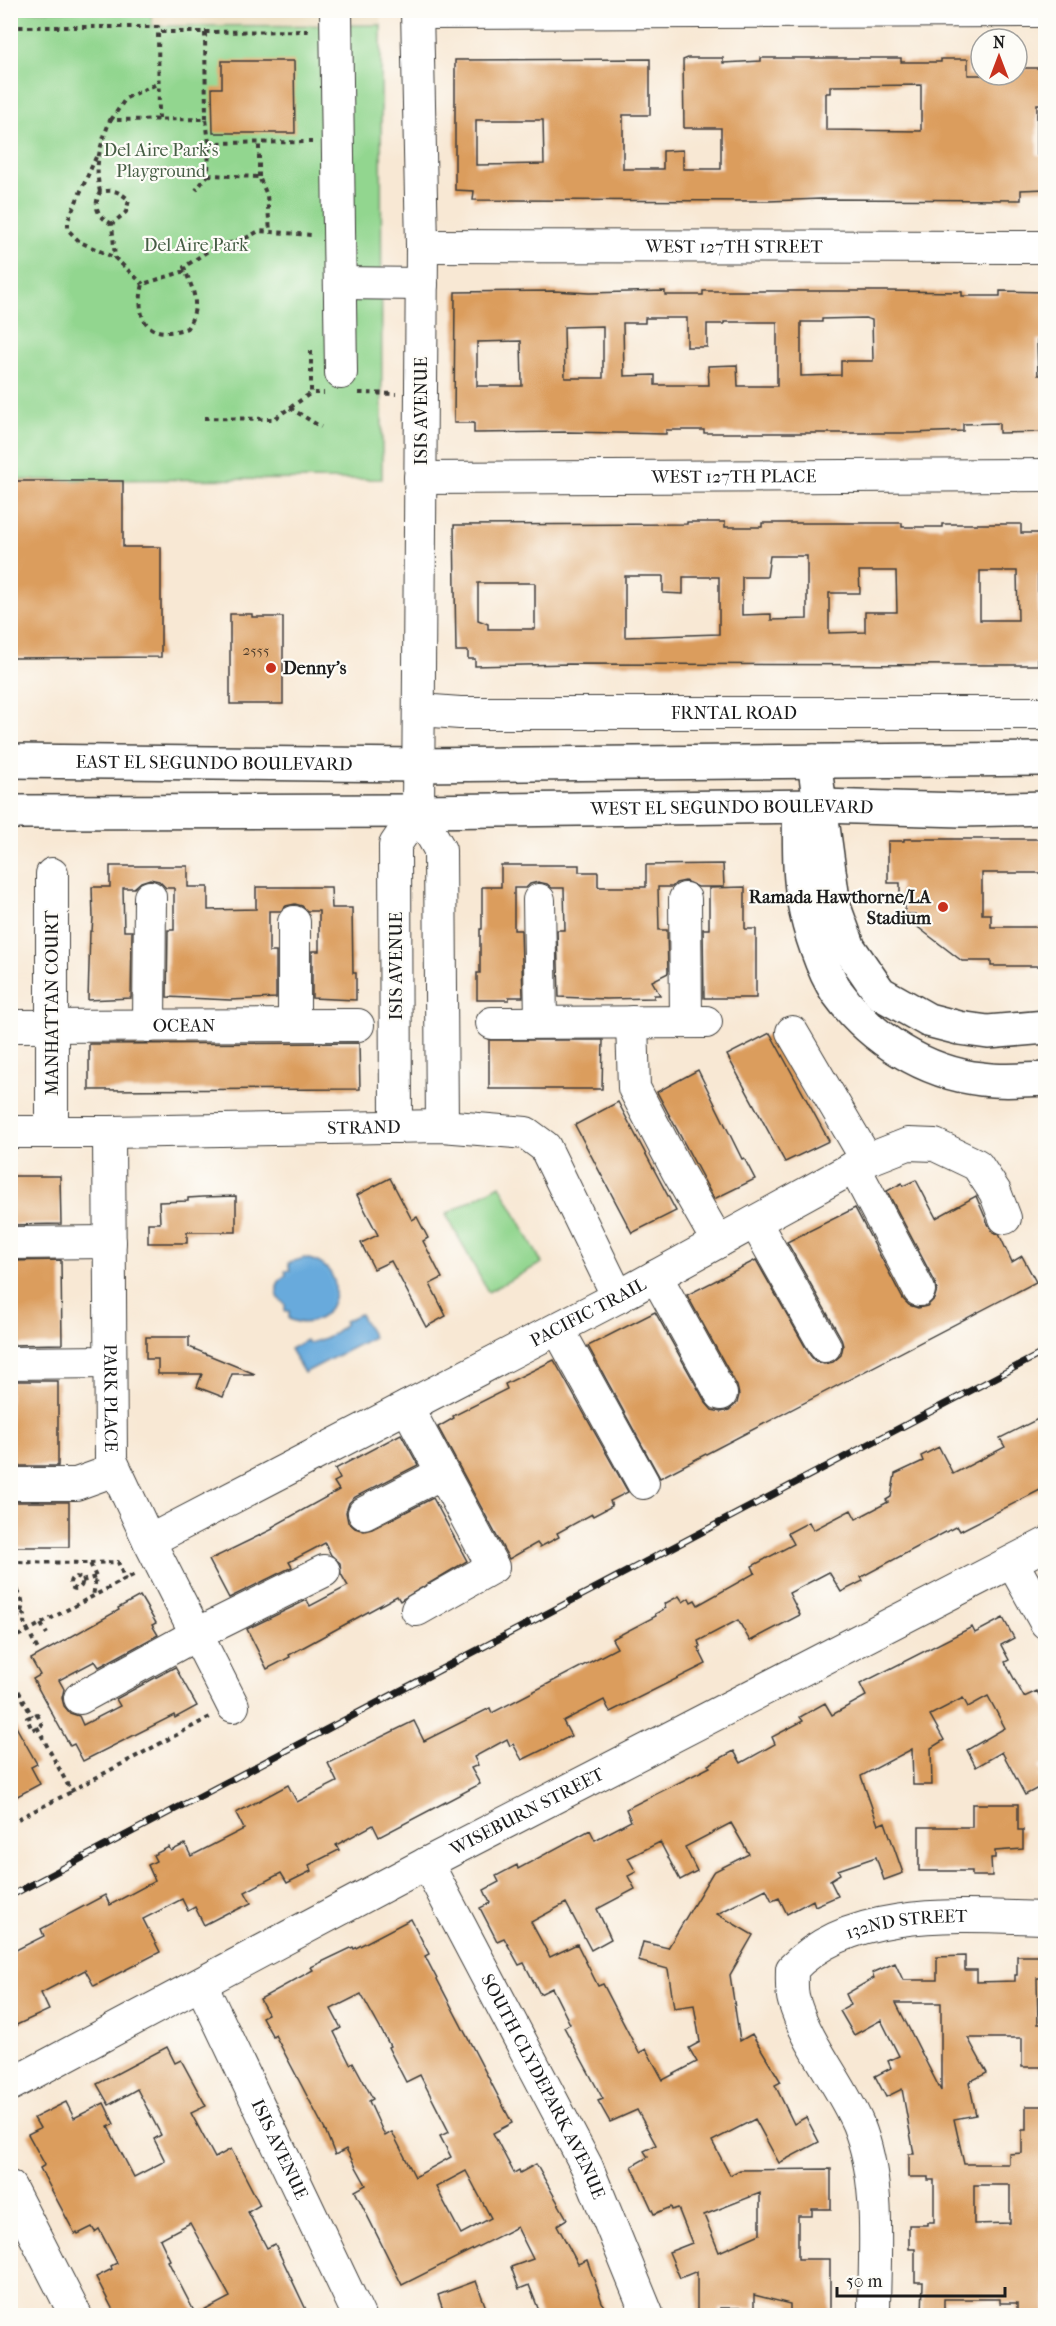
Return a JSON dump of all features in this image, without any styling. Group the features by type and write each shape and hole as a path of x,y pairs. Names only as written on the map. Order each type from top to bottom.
{"main road":[{"path":"418,765 1046,759"},
{"path":"814,760 804,902 813,936 836,991 860,1019 913,1059 946,1072 981,1079 1046,1079"},
{"name":"EAST EL SEGUNDO BOULEVARD","path":"10,761 418,765"},
{"path":"962,810 970,783 995,772 1046,764"},
{"path":"810,806 840,928 849,948 880,993 928,1020 959,1028 988,1032 1046,1027"},
{"name":"WEST EL SEGUNDO BOULEVARD","path":"418,811 810,806 962,810 1046,808"},
{"path":"10,812 418,811"}],"street":[{"path":"336,10 341,373"},
{"path":"417,12 1046,11"},
{"name":"ISIS AVENUE","path":"417,12 422,246 418,811 440,850 442,1126"},
{"name":"WEST 127TH STREET","path":"422,246 1046,247"},
{"path":"340,284 422,284"},
{"name":"WEST 127TH PLACE","path":"420,478 1046,475"},
{"name":"FRNTAL ROAD","path":"420,710 460,713 1046,713"},
{"name":"ISIS AVENUE","path":"396,1127 395,845 418,811"},
{"name":"MANHATTAN COURT","path":"52,874 52,1132"},
{"path":"149,1026 150,897"},
{"path":"492,1023 696,1022 685,899"},
{"path":"539,900 541,1022"},
{"path":"294,922 294,1025"},
{"path":"396,967 441,968"},
{"path":"632,1022 634,1088 718,1242"},
{"name":"OCEAN","path":"10,1026 358,1025"},
{"path":"792,1032 861,1164 919,1290"},
{"name":"STRAND","path":"10,1132 442,1126 526,1133 545,1147 618,1298"},
{"name":"PARK PLACE","path":"109,1132 111,1460 149,1541 197,1634 223,1711"},
{"name":"PACIFIC TRAIL","path":"149,1541 618,1298 861,1164 908,1144 935,1145 977,1165 994,1192 1005,1218"},
{"path":"755,1222 825,1346"},
{"path":"10,1243 110,1242"},
{"path":"656,1276 721,1394"},
{"path":"558,1329 643,1483"},
{"path":"10,1363 110,1362"},
{"path":"407,1407 493,1567 417,1610"},
{"path":"10,1484 76,1484 116,1470"},
{"path":"364,1513 442,1473"},
{"name":"WISEBURN STREET","path":"10,2085 427,1863 1046,1544"},
{"path":"1012,1562 1046,1623"},
{"path":"80,1698 197,1634 324,1571"},
{"name":"SOUTH CLYDEPARK AVENUE","path":"427,1863 587,2167 648,2316"},
{"name":"132ND STREET","path":"874,2316 874,2206 869,2162 858,2124 793,2000 792,1969 804,1956 832,1940 877,1924 910,1917 1046,1918"},
{"name":"ISIS AVENUE","path":"201,1984 359,2316"},
{"path":"10,2187 76,2316"}],"path":[{"path":"10,27 158,27 159,119"},
{"path":"158,32 311,31"},
{"path":"196,190 208,175 205,32"},
{"path":"143,284 116,258 80,242 68,230 68,220 111,120 126,98 159,83"},
{"path":"111,120 206,119"},
{"path":"259,142 259,177 267,195 270,232"},
{"path":"209,143 313,142"},
{"path":"97,154 100,192 96,200 97,211 102,218 112,224"},
{"path":"208,175 259,177"},
{"path":"100,192 110,189 121,193 129,200 126,212 112,224"},
{"path":"112,224 116,258"},
{"path":"143,284 140,312 147,325 158,333 172,333 187,328 194,316 196,304 184,267 211,249 246,238 259,231 312,235"},
{"path":"143,284 185,271"},
{"path":"204,418 274,418 311,393"},
{"path":"290,408 321,427"},
{"path":"10,1640 137,1574 149,1541"},
{"path":"10,1562 118,1562 125,1580"},
{"path":"90,1563 96,1577 93,1597"},
{"path":"82,1581 96,1577"},
{"path":"10,1585 18,1591 22,1598 24,1623 39,1652"},
{"path":"10,1624 22,1613"},
{"path":"41,1624 46,1634"},
{"path":"10,1675 32,1716"},
{"path":"10,1823 223,1711"},
{"path":"37,1714 42,1725 37,1727 33,1730 27,1718 37,1714"},
{"path":"37,1727 71,1791"}],"shaded area":[{"path":"151,11 381,11 381,25 151,26"}],"green space":[{"name":"Del Aire Park","path":"10,11 151,11 152,26 381,25 382,479 11,480"},
{"path":"500,1185 542,1263 488,1292 446,1214"}],"water":[{"path":"304,1258 321,1264 331,1274 335,1287 334,1300 327,1311 317,1320 304,1323 289,1319 289,1311 285,1311 285,1304 279,1299 277,1289 278,1283 286,1275 285,1271 290,1270 288,1263"},
{"path":"360,1314 373,1337 304,1373 290,1349 306,1340 308,1343 328,1336 337,1331 345,1323 344,1321"}],"building":[{"path":"688,58 723,58 723,63 761,61 761,58 901,58 901,62 968,59 969,87 1029,87 1029,68 1046,68 1046,104 1037,104 1037,155 1046,155 1046,189 1021,190 1021,200 473,200 474,191 455,190 455,60 650,59 650,115 623,115 623,169 663,169 663,151 683,150 683,169 721,169 721,128 684,128 683,60","holes":["921,85 921,131 826,130 826,93 830,93 830,86","476,120 543,120 544,164 476,165"]},
{"path":"222,61 294,61 295,133 213,133 212,88 222,88"},
{"path":"665,291 665,295 703,295 703,291 886,291 962,292 962,296 1000,296 1000,291 1046,292 1046,340 1037,340 1038,375 1046,375 1046,432 999,433 999,423 963,424 963,431 912,433 704,433 704,430 666,430 666,434 474,433 474,423 454,423 455,292","holes":["645,318 687,318 687,347 707,347 707,324 777,322 777,386 738,386 737,365 708,366 709,385 655,385 655,375 624,376 623,323 645,323","865,318 872,320 873,361 841,361 841,375 801,376 801,322 822,322 822,319","603,326 603,378 565,378 564,327","521,341 522,386 477,386 477,342"]},
{"path":"10,481 123,481 123,547 161,547 161,657 10,658"},
{"path":"687,522 725,522 725,527 762,527 762,523 902,523 902,527 942,527 942,524 1021,524 1021,533 1046,533 1046,574 1038,574 1038,602 1039,620 1046,620 1046,655 1038,655 1038,665 569,664 475,666 475,659 468,659 468,651 456,651 454,525 687,524","holes":["770,556 807,556 807,619 771,620 771,614 742,615 742,577 767,577","859,571 896,571 897,612 865,612 865,632 829,633 829,593 860,593","980,571 1017,571 1018,620 980,620","625,576 663,576 663,593 683,594 683,577 719,577 719,634 625,637","478,583 535,583 535,629 488,629 488,624 478,620"]},
{"path":"230,614 283,617 283,704 230,704"},
{"name":"Ramada Hawthorne/LA Stadium","path":"904,839 1046,839 1046,873 982,873 982,914 991,914 991,927 1046,927 1046,966 991,966 991,961 962,961 915,925 915,914 905,914 905,901 900,901 900,883 888,883 888,841 904,841"},
{"path":"723,864 724,887 698,887 685,881 676,883 672,887 658,887 659,930 667,930 668,973 652,981 660,995 654,995 654,998 606,999 559,997 557,930 565,930 564,888 552,888 538,882 526,888 514,888 514,930 521,930 523,997 509,997 509,1000 477,1000 477,973 480,973 480,929 482,929 482,887 501,887 501,865 579,865 579,872 598,872 598,886 600,887 646,887 646,865"},
{"path":"110,866 188,866 188,887 208,887 208,910 256,909 256,887 331,887 332,908 352,908 353,973 356,973 356,1000 312,998 312,951 319,951 319,911 307,911 295,904 286,906 281,911 269,911 269,952 276,952 276,998 230,1000 167,997 168,930 174,930 174,888 166,888 159,881 150,879 134,888 123,888 124,931 132,931 131,998 88,1000 90,931 92,931 93,918 92,887 110,887"},
{"path":"745,887 745,929 756,929 756,998 704,998 703,929 709,929 709,888"},
{"path":"770,1033 829,1141 785,1162 727,1055"},
{"path":"489,1040 603,1040 602,1089 489,1089"},
{"path":"359,1043 360,1089 89,1090 89,1044"},
{"path":"698,1070 742,1159 744,1158 755,1179 714,1199 657,1092"},
{"path":"618,1102 676,1211 632,1233 575,1125"},
{"path":"10,1176 60,1176 61,1224 10,1225"},
{"path":"390,1178 412,1220 417,1217 428,1238 423,1241 442,1278 430,1284 446,1316 426,1327 391,1261 374,1269 361,1243 378,1235 357,1195"},
{"path":"916,1180 936,1218 976,1196 988,1224 993,1232 999,1234 1012,1262 1022,1256 1036,1282 660,1478 588,1346 655,1312 706,1403 712,1410 721,1412 729,1410 737,1403 739,1395 737,1386 687,1295 756,1260 810,1355 815,1361 824,1364 833,1362 841,1355 843,1346 841,1338 787,1242 855,1208 903,1299 909,1305 918,1308 927,1306 934,1299 937,1290 935,1282 887,1191 902,1183 903,1186"},
{"path":"236,1196 236,1232 187,1232 187,1243 148,1243 148,1223 160,1223 159,1202"},
{"path":"61,1260 62,1344 10,1345 10,1261"},
{"path":"146,1337 189,1337 189,1347 255,1374 232,1374 223,1397 197,1387 202,1374 158,1374 158,1359 146,1359"},
{"path":"554,1360 628,1492 610,1501 612,1506 557,1533 559,1537 540,1547 537,1543 509,1559 438,1427 454,1418 453,1416 507,1389 505,1384"},
{"path":"10,1381 58,1381 58,1466 10,1466"},
{"path":"1046,1415 1046,1487 960,1531 957,1526 861,1577 863,1581 841,1592 829,1572 789,1593 800,1615 750,1641 738,1620 698,1641 700,1646 698,1648 706,1664 610,1712 604,1700 563,1721 571,1736 522,1760 513,1744 510,1746 507,1739 474,1757 478,1765 471,1768 480,1784 379,1837 373,1825 336,1845 339,1850 309,1865 311,1871 287,1883 281,1873 245,1892 251,1903 204,1925 195,1907 188,1911 182,1899 143,1919 160,1952 94,1986 85,1970 41,1993 49,2010 10,2028 10,1953 44,1936 41,1929 105,1895 110,1905 155,1881 148,1865 156,1861 153,1855 169,1847 171,1851 185,1844 191,1856 244,1829 236,1813 288,1785 297,1802 337,1782 328,1763 414,1721 424,1741 490,1708 492,1713 617,1648 612,1639 656,1616 655,1614 666,1608 664,1604 679,1596 683,1602 689,1598 691,1602 695,1600 698,1605 755,1573 752,1566 794,1544 788,1533 809,1522 813,1530 851,1510 856,1519 888,1502 886,1500 891,1497 895,1474 923,1461 921,1456 939,1447 953,1474 1005,1447 1000,1438"},
{"path":"401,1434 418,1465 355,1497 349,1503 346,1512 348,1522 364,1531 372,1529 433,1498 467,1561 400,1601 397,1596 267,1669 247,1629 307,1600 310,1606 348,1586 341,1574 340,1563 331,1555 325,1543 289,1562 292,1567 229,1598 209,1560 273,1529 272,1527 339,1490 334,1482 340,1479 335,1469"},
{"path":"10,1502 69,1502 69,1547 10,1547"},
{"path":"140,1596 156,1623 152,1625 158,1635 99,1667 95,1661 59,1680 64,1689 62,1698 64,1706 70,1713 79,1716 83,1725 120,1706 116,1699 175,1667 197,1706 175,1718 174,1715 83,1761 74,1744 70,1746 33,1679 40,1675 31,1659"},
{"path":"1003,1618 1014,1638 1001,1645 1009,1660 1005,1662 1024,1697 1037,1691 1046,1708 1046,1763 1039,1766 1044,1774 1039,1776 1044,1785 1025,1795 1002,1752 976,1767 967,1750 1005,1728 988,1696 968,1707 963,1698 930,1715 944,1740 931,1748 932,1785 913,1785 912,1749 861,1776 878,1825 885,1822 903,1873 884,1880 876,1857 838,1870 840,1874 830,1880 838,1896 815,1906 813,1900 787,1914 779,1898 772,1901 766,1889 717,1914 753,1935 730,1975 740,2041 752,2034 781,2082 775,2085 794,2124 806,2117 819,2142 779,2163 755,2119 712,2141 730,2175 740,2170 831,2169 831,2209 812,2209 812,2216 798,2216 798,2259 830,2259 830,2315 790,2314 790,2304 754,2295 754,2308 720,2308 720,2316 697,2316 697,2271 680,2278 669,2252 692,2243 678,2208 672,2210 671,2207 654,2214 632,2166 648,2157 644,2151 656,2145 637,2110 610,2122 598,2101 603,2099 564,2027 570,2024 552,1988 540,1994 524,1963 519,1965 504,1938 497,1941 480,1908 490,1903 484,1890 499,1882 496,1876 517,1865 518,1869 590,1830 595,1840 631,1821 626,1809 710,1767 708,1765 734,1751 741,1763 775,1744 772,1737 803,1721 800,1717 825,1703 832,1715 866,1696 860,1684 972,1627 975,1633","holes":["731,1823 749,1854 713,1872 668,1948 643,1942 638,1961 668,1969 674,2008 694,2005 700,2042 689,2048 697,2062 663,2080 646,2049 639,2053 603,1984 598,1986 577,1944 550,1957 531,1922 566,1903 591,1950 611,1939 597,1909 635,1889 628,1876 636,1872 628,1858 660,1842 680,1880 697,1871 685,1847","760,2193 760,2234 719,2252 704,2215"]},
{"path":"10,1716 37,1764 31,1767 40,1784 10,1800"},
{"path":"972,1804 1018,1804 1018,1830 1023,1830 1023,1849 995,1851 995,1858 991,1858 992,1876 972,1876 972,1871 919,1871 919,1827 972,1827"},
{"path":"411,1919 429,1954 425,1956 512,2123 493,2133 514,2173 519,2170 520,2173 536,2164 567,2219 557,2225 578,2264 587,2260 607,2316 541,2316 529,2285 519,2289 511,2267 533,2259 517,2227 402,2285 355,2191 366,2185 346,2149 335,2155 326,2132 275,2035 273,2037 262,2017 268,2014 260,1999 313,1970 311,1967 353,1947 354,1949","holes":["361,1994 390,2046 388,2047 406,2082 420,2075 449,2132 440,2136 451,2157 415,2177 392,2132 385,2136 369,2101 373,2099 353,2062 350,2064 334,2032 341,2028 331,2009","466,2171 491,2218 461,2234 436,2187"]},
{"path":"965,1956 965,1970 977,1970 977,1982 1015,1981 1017,1956 1042,1956 1042,1978 1037,1978 1038,2024 1046,2024 1046,2067 1022,2067 1022,2038 968,2038 987,2073 969,2082 976,2115 954,2119 964,2164 1009,2164 1009,2154 1022,2153 1022,2130 1026,2130 1026,2106 1046,2106 1046,2316 1017,2316 1017,2303 1000,2303 1000,2299 944,2299 944,2316 922,2316 923,2282 915,2282 915,2249 909,2249 909,2225 927,2225 927,2222 934,2222 934,2180 928,2180 928,2177 909,2177 909,2154 914,2154 902,2089 886,2097 875,2076 891,2068 888,2061 899,2056 881,2020 854,2035 840,2011 851,2005 846,1994 874,1978 872,1973 895,1963 903,1980 937,1980 937,1957","holes":["896,2003 941,2003 941,2091","974,2185 1010,2185 1010,2223 974,2224"]},
{"path":"167,2047 175,2063 181,2060 206,2106 191,2113 215,2158 231,2149 260,2205 248,2212 267,2248 275,2244 309,2316 116,2316 96,2277 112,2269 111,2266 117,2263 99,2229 95,2232 92,2227 75,2234 40,2168 45,2165 28,2134 40,2128 34,2118 66,2102 74,2118 104,2103 114,2124 108,2127 134,2177 165,2161 154,2139 161,2135 137,2089 109,2105 97,2084","holes":["190,2223 230,2297 196,2315 168,2261 170,2260 160,2239"]},
{"path":"476,2281 489,2316 445,2316 438,2295"}],"railway":[{"path":"10,1896 1046,1351"}],"place":[{"name":"Denny's","path":"271,668"},
{"name":"Ramada Hawthorne/LA Stadium","path":"943,907"}],"park label":[{"name":"Del Aire Park's Playground","path":"161,160"}]}
